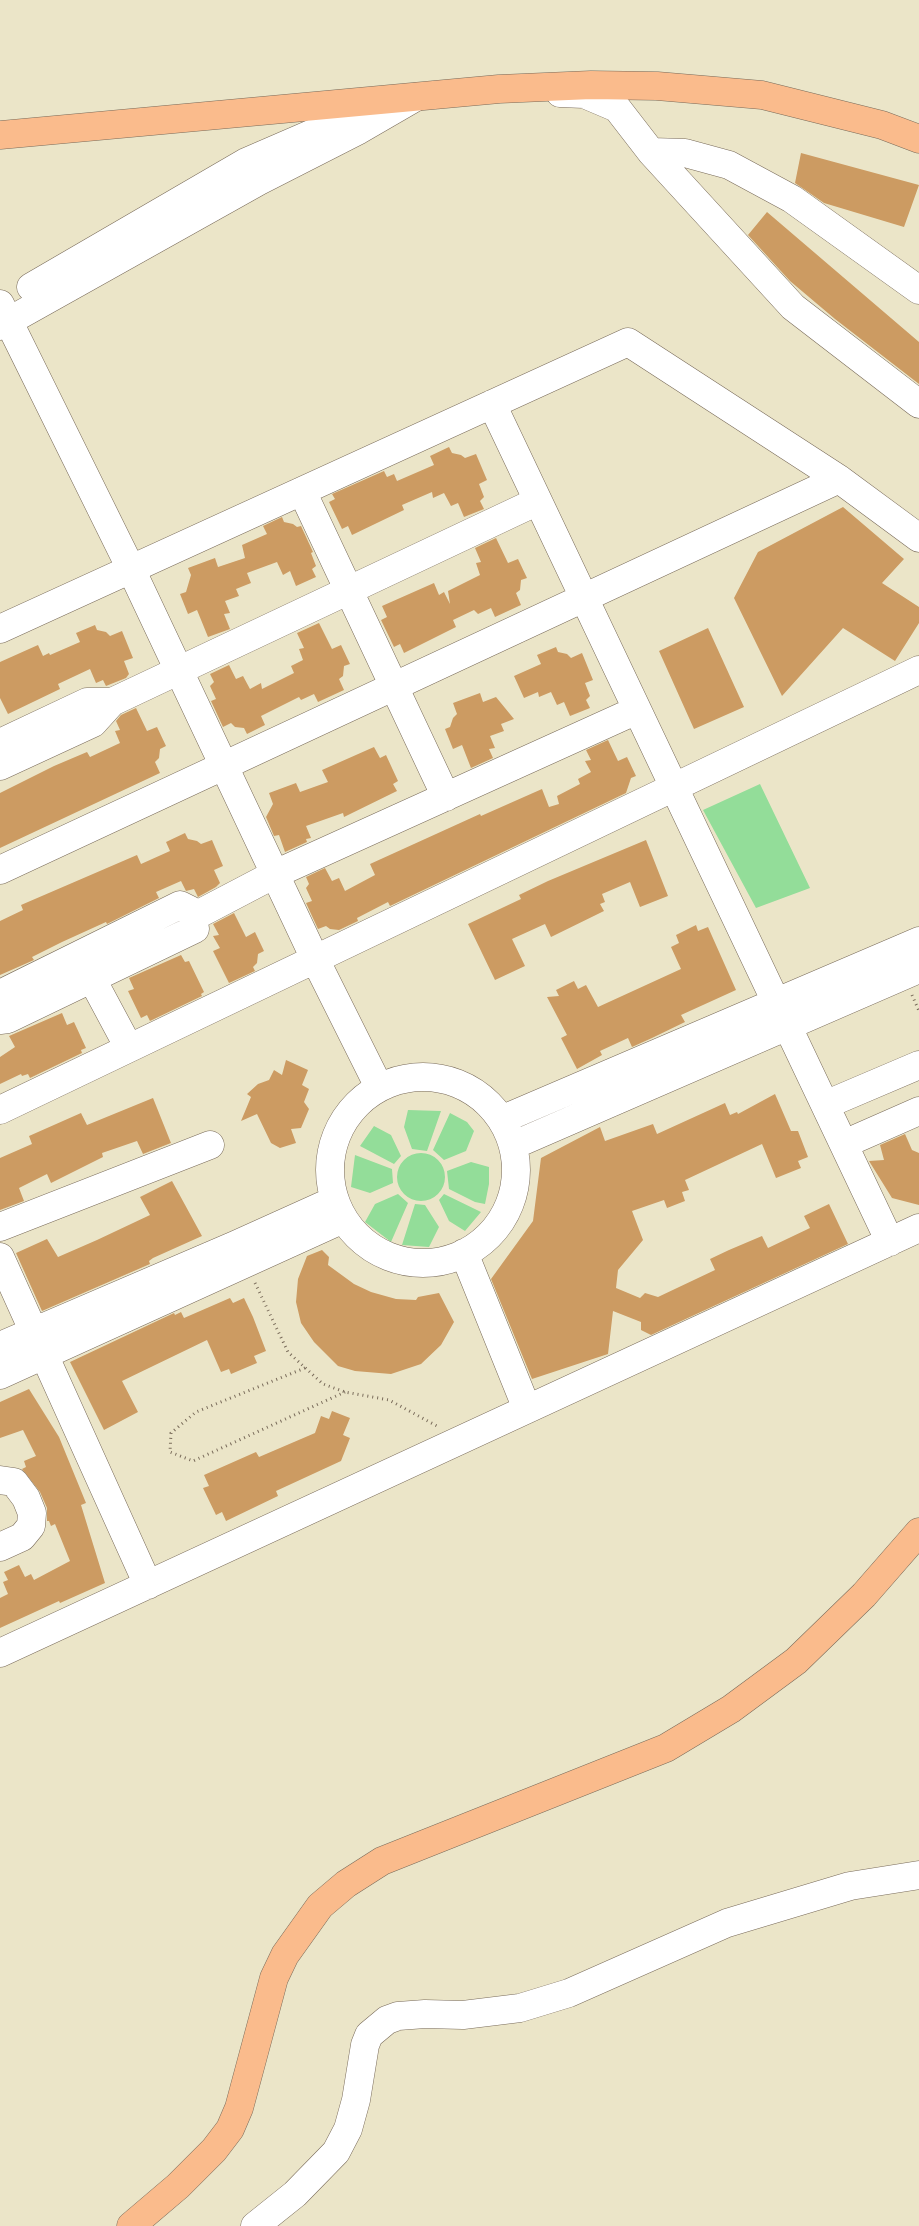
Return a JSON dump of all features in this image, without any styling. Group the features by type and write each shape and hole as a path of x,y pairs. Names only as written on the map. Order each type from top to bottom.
{"main road":[{"path":"0,136 499,89 591,85 657,86 762,95 882,125 919,139"},
{"path":"131,2226 178,2186 214,2150 230,2129 239,2108 274,1978 285,1955 320,1906 346,1884 382,1861 666,1748 731,1708 796,1661 864,1596 919,1532"}],"street":[{"path":"499,89 584,94 617,108 651,152 793,307 919,404"},
{"path":"379,1087 315,960 131,569 2,314 359,130 416,97"},
{"path":"651,152 685,153 728,165 792,199 919,290"},
{"path":"0,629 628,342 839,479 919,538"},
{"path":"492,404 890,1242"},
{"path":"0,870 839,479"},
{"path":"302,491 350,589 393,687 446,797"},
{"path":"0,766 93,723 112,702 538,501"},
{"path":"0,1110 919,670"},
{"path":"0,743 87,702 112,702"},
{"path":"193,917 275,874 638,710"},
{"path":"0,994 180,905 192,910 195,929 8,1019 0,1020"},
{"path":"514,1145 781,1013 919,940"},
{"path":"503,1120 781,1013 919,969"},
{"path":"92,979 129,1048"},
{"path":"825,1106 919,1065"},
{"path":"434,1076 461,1084 484,1098 503,1120 514,1145 518,1167 516,1182 508,1211 496,1230 479,1246 454,1258 427,1263 399,1260 374,1249 338,1210 331,1185 330,1162 335,1139 350,1112 360,1100 379,1087 406,1078 434,1076"},
{"path":"844,1144 919,1111"},
{"path":"0,1227 210,1146"},
{"path":"0,1375 40,1344 338,1210"},
{"path":"0,1653 919,1228"},
{"path":"464,1253 527,1410"},
{"path":"0,1257 148,1584"},
{"path":"0,1346 40,1344"},
{"path":"0,1480 14,1482 26,1498 32,1513 31,1526 22,1537 0,1547"},
{"path":"255,2226 295,2194 336,2152 348,2129 369,2035 387,2020 416,2015 464,2015 520,2008 569,1992 727,1923 850,1886 919,1875"}],"path":[{"path":"240,1255 288,1352 323,1384 345,1392 389,1400 462,1440"},
{"path":"306,1368 196,1412 171,1433 170,1452 193,1461 345,1392"}],"green space":[{"path":"760,784 810,888 756,908 703,810"},
{"path":"408,1110 441,1111 427,1151 412,1149 404,1127"},
{"path":"450,1113 467,1122 474,1131 466,1151 444,1160 433,1150"},
{"path":"374,1126 391,1135 401,1156 394,1164 360,1146"},
{"path":"421,1153 430,1155 438,1160 443,1168 445,1177 443,1186 438,1194 430,1199 421,1201 412,1199 404,1194 399,1186 397,1177 399,1168 404,1160 412,1155"},
{"path":"355,1155 392,1169 393,1183 370,1193 351,1187"},
{"path":"471,1162 489,1167 489,1184 485,1204 475,1202 449,1189 447,1171"},
{"path":"398,1194 408,1203 391,1242 365,1222 375,1204"},
{"path":"444,1194 481,1212 465,1231 449,1221 439,1200"},
{"path":"415,1204 425,1205 439,1227 429,1247 402,1245"}],"building":[{"path":"801,153 919,185 904,227 824,203 795,183"},
{"path":"767,212 919,342 919,384 835,319 790,281 748,235"},
{"path":"449,447 452,453 465,458 476,454 487,480 479,484 484,497 480,501 484,509 464,517 458,503 451,506 444,493 433,498 432,492 402,505 404,510 352,535 348,526 342,529 329,502 335,499 332,494 384,471 387,477 394,474 397,481 434,465 430,456"},
{"path":"843,507 904,559 882,583 919,607 919,623 895,661 843,628 782,696 734,598 758,552"},
{"path":"282,517 284,522 297,527 301,526 313,552 311,553 316,566 312,569 316,577 296,586 290,571 283,575 277,562 247,573 251,583 236,589 239,596 225,601 230,613 224,614 230,629 208,637 197,610 188,614 180,594 186,592 191,575 188,568 215,558 218,567 245,558 242,545 267,534 263,526"},
{"path":"496,538 508,563 518,559 527,578 521,580 520,590 516,593 521,605 495,617 491,608 478,614 474,610 453,620 456,627 404,653 400,644 394,647 381,620 387,617 382,606 434,583 439,595 444,592 450,604 448,591 480,575 476,563 481,562 475,548"},
{"path":"319,623 332,649 341,645 350,664 344,666 343,676 339,679 344,690 318,702 314,694 301,700 299,697 261,716 265,725 247,734 244,728 235,727 231,723 223,727 211,701 216,699 210,686 214,682 210,674 229,665 236,679 243,676 250,689 261,683 262,689 294,673 291,666 303,660 299,649 304,648 297,633"},
{"path":"95,625 97,630 106,632 110,636 122,631 133,658 124,661 129,674 126,678 106,686 103,680 96,683 90,669 58,684 60,689 8,714 0,698 0,662 38,645 43,656 49,653 50,655 80,642 76,633"},
{"path":"708,628 744,707 694,729 659,651"},
{"path":"556,647 558,652 567,654 571,658 582,653 593,680 585,683 590,696 586,700 590,708 570,716 564,702 557,705 551,692 539,697 538,692 524,698 514,676 541,664 537,655"},
{"path":"480,693 483,702 496,697 514,719 501,724 504,731 490,736 495,748 489,749 493,758 471,768 462,745 453,749 445,729 450,727 453,718 457,714 453,703"},
{"path":"136,708 147,731 157,727 166,746 160,749 159,758 155,762 160,773 0,848 0,793 87,752 90,757 120,743 115,731 120,730 116,721 121,715"},
{"path":"608,740 618,761 627,757 636,776 631,778 626,793 390,906 388,902 357,918 358,921 339,930 330,929 326,926 318,929 306,903 312,901 306,888 309,884 306,877 325,868 332,881 339,878 345,891 375,875 370,864 480,814 481,816 542,789 549,807 559,804 557,796 580,784 578,779 591,772 585,761 591,760 586,750"},
{"path":"374,747 380,758 386,755 398,781 393,784 397,791 344,817 343,813 306,826 311,838 306,839 307,842 285,852 279,835 274,836 266,817 273,804 269,793 296,783 300,792 328,782 322,770"},
{"path":"185,833 188,839 201,844 212,840 223,866 214,870 220,883 216,887 198,897 194,889 186,891 181,881 156,892 159,898 107,924 106,922 62,942 32,957 34,960 0,975 0,921 23,910 21,905 137,855 141,864 170,851 166,842"},
{"path":"646,840 668,896 640,907 630,882 602,894 605,902 600,904 604,911 551,937 545,924 512,939 525,966 495,980 468,924 521,899 519,895 548,881"},
{"path":"234,913 246,937 255,932 264,951 258,954 257,963 253,967 255,971 229,983 213,951 220,948 213,936 219,935 213,924"},
{"path":"696,925 698,931 708,927 736,990 681,1015 685,1022 632,1047 628,1038 600,1051 602,1055 577,1069 561,1038 567,1035 547,997 559,996 556,990 574,981 578,989 586,985 598,1007 681,969 671,947 679,943 676,935"},
{"path":"181,955 185,962 189,961 204,992 201,994 202,996 150,1021 147,1015 141,1018 128,991 134,989 129,978"},
{"path":"62,1013 67,1025 74,1022 86,1048 81,1050 82,1053 30,1078 28,1074 22,1076 21,1074 0,1084 0,1057 15,1047 9,1036"},
{"path":"286,1060 308,1070 302,1085 309,1089 304,1102 309,1109 301,1128 291,1129 296,1143 280,1148 271,1143 257,1114 241,1121 251,1097 247,1094 258,1084 269,1080 274,1070 282,1075"},
{"path":"775,1094 791,1131 798,1131 808,1157 798,1161 801,1168 776,1178 762,1144 685,1180 689,1190 682,1192 685,1201 667,1208 664,1200 632,1211 643,1240 618,1270 616,1288 640,1298 645,1293 658,1297 715,1270 710,1259 729,1250 762,1236 768,1248 810,1228 804,1216 829,1204 848,1244 651,1335 641,1330 641,1322 613,1311 608,1354 532,1379 491,1279 533,1221 541,1158 600,1127 605,1141 653,1124 657,1134 725,1103 730,1115 737,1112 738,1114"},
{"path":"153,1098 171,1143 143,1154 137,1141 102,1153 103,1157 51,1183 47,1174 19,1188 24,1201 0,1210 0,1158 32,1144 29,1136 81,1113 87,1125"},
{"path":"905,1134 912,1150 919,1153 919,1205 892,1198 869,1161 884,1160 880,1145"},
{"path":"172,1181 202,1236 153,1258 149,1261 150,1264 42,1311 16,1253 47,1239 58,1257 97,1240 150,1215 140,1197"},
{"path":"322,1250 329,1257 328,1265 354,1284 371,1292 396,1299 416,1300 418,1297 439,1293 454,1322 441,1345 421,1364 391,1374 355,1371 338,1366 314,1342 301,1323 296,1302 298,1279 307,1256"},
{"path":"230,1298 233,1303 244,1298 253,1317 266,1351 254,1356 257,1363 231,1374 229,1369 221,1372 207,1340 122,1381 138,1412 104,1430 70,1362 174,1313 175,1315 181,1312 184,1318"},
{"path":"29,1389 59,1437 86,1503 81,1505 105,1583 60,1603 59,1601 0,1628 0,1598 8,1594 3,1582 8,1580 4,1572 19,1565 25,1577 31,1574 34,1580 70,1561 55,1524 51,1526 49,1521 47,1521 47,1508 40,1492 22,1469 26,1467 24,1461 36,1456 23,1430 0,1438 0,1402"},
{"path":"332,1411 350,1418 343,1435 350,1438 341,1461 276,1491 278,1496 226,1521 222,1512 216,1515 203,1488 209,1486 204,1475 256,1452 259,1457 315,1433 321,1416 329,1419"}]}
